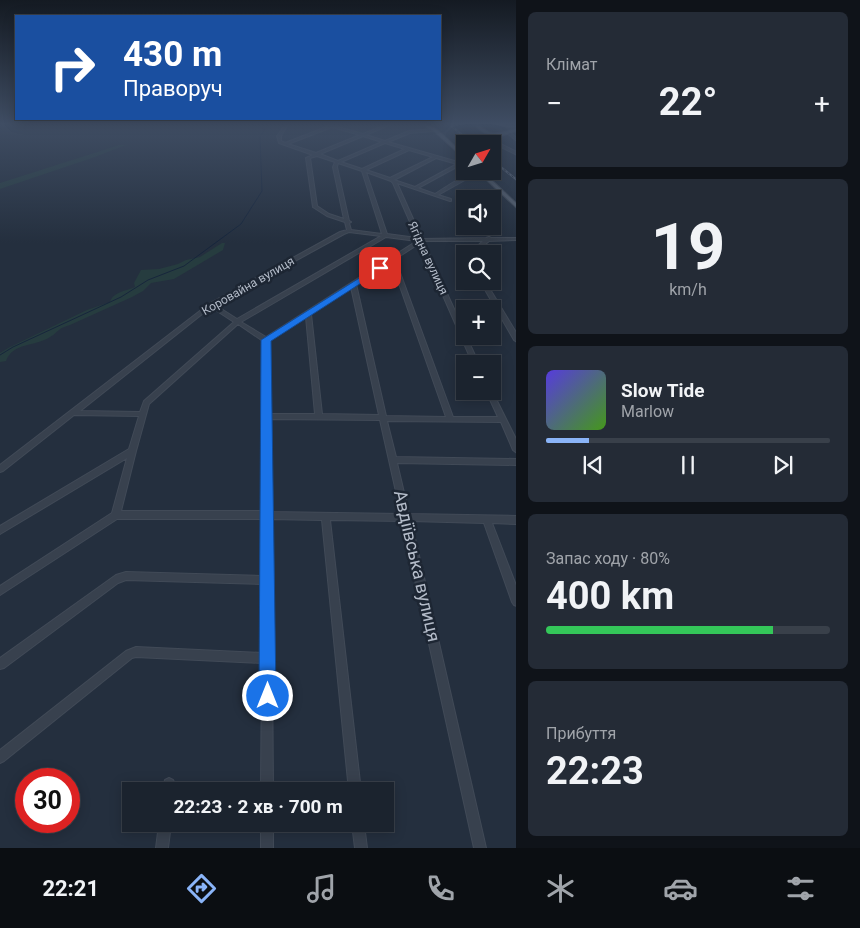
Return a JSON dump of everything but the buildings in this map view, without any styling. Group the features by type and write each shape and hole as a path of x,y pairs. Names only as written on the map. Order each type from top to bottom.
{"main road":[{"path":"488,180 516,207"}],"street":[{"path":"309,164 315,207 328,215 348,222"},
{"path":"336,164 335,166 349,232 421,240 516,239"},
{"path":"342,164 450,200"},
{"path":"363,170 377,164"},
{"path":"391,180 423,164"},
{"path":"415,188 456,167"},
{"path":"363,170 385,236"},
{"name":"Ягідна вулиця","path":"391,180 395,183 472,355"},
{"path":"435,195 462,180"},
{"name":"Коровайна вулиця","path":"0,469 211,305 342,233 349,232"},
{"path":"116,515 146,404 238,321 385,236"},
{"path":"481,245 489,238"},
{"path":"266,340 421,240"},
{"path":"393,259 450,419"},
{"name":"Авдіївська вулиця","path":"354,284 480,848"},
{"path":"487,290 516,340"},
{"path":"211,305 266,340"},
{"path":"308,313 319,417"},
{"path":"266,340 267,782"},
{"path":"493,400 516,450"},
{"path":"71,413 142,414"},
{"path":"267,416 502,420"},
{"path":"0,530 132,451"},
{"path":"394,460 516,462"},
{"path":"0,591 116,515 267,515 516,520"},
{"path":"326,516 354,782"},
{"path":"487,520 516,602"},
{"path":"0,664 121,577 268,580"},
{"path":"0,757 129,654 136,652 268,658"},
{"path":"162,848 164,832"},
{"path":"267,832 267,848"},
{"path":"359,832 361,848"}],"green space":[{"path":"61,164 75,164 0,189 0,183"},
{"path":"225,243 223,250 174,279 151,283 143,291 132,297 62,328 44,340 19,348 9,355 6,361 0,362 0,353 10,347 87,310 110,302 117,294 135,287 134,283 141,270 159,269 200,257"}],"waterway":[{"path":"0,355 13,347 121,297 148,280 184,266 241,224 262,191 261,164"}],"railway":[{"path":"501,167 516,179"}],"route":[{"path":"268,696 266,340 380,268"}]}
